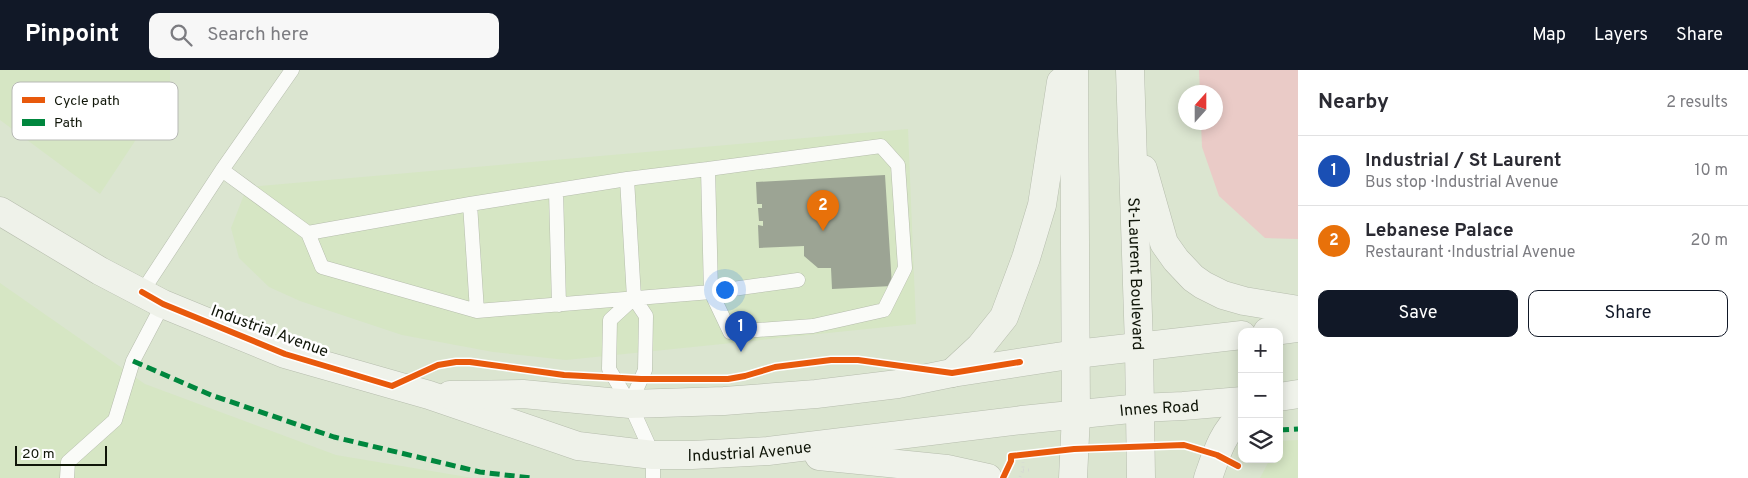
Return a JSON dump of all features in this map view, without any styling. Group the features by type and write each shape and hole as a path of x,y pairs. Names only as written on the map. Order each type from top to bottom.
{"main road":[{"path":"952,373 980,347 1004,317 1042,205 1063,70"},
{"path":"1073,478 1076,415 1074,70"},
{"name":"St-Laurent Boulevard","path":"1130,70 1139,346 1141,478"},
{"path":"1131,128 1164,243 1176,260 1193,278 1223,295 1298,310"},
{"name":"Industrial Avenue","path":"0,211 100,271 152,298 285,354 429,395 578,446 653,466 692,455 768,451 1076,415"},
{"path":"1283,330 1298,328"},
{"path":"1076,354 1238,335"},
{"name":"Industrial Avenue","path":"429,395 522,394 630,404 724,401 816,394 898,384 952,373 1076,354"},
{"path":"1283,396 1298,394"},
{"name":"Innes Road","path":"1076,415 1140,408 1238,401"},
{"path":"1208,478 1224,435 1239,418"},
{"path":"768,451 946,469 988,478"}],"lane":[{"path":"67,478 68,462 115,420 152,298 222,170 292,70"},
{"path":"308,233 470,204 628,179 708,168 881,146 898,165 905,268 884,310 813,326 730,332 711,292 708,168"},
{"path":"222,170 308,233 322,268 477,311 711,292 798,280"},
{"path":"628,179 634,298 646,316 645,370 630,404"},
{"path":"556,191 559,305"},
{"path":"470,204 477,311"},
{"path":"634,298 610,320 609,369 630,404 653,466"}],"path":[{"path":"1020,477 1023,470 1023,462"},
{"path":"1023,470 1032,470"}],"shaded area":[{"path":"0,70 170,70 170,82 12,82 12,129 0,120"},
{"path":"1199,70 1298,70 1298,239 1265,238 1219,196 1202,147 1201,130 1223,130 1223,85 1200,85"},
{"path":"908,129 916,324 566,360 493,352 402,335 300,301 269,287 239,258 231,228 247,187"},
{"path":"27,140 136,140 100,194"},
{"path":"0,283 145,384 336,455 473,478 0,478"},
{"path":"1298,440 1298,478 1260,478 1268,463 1283,463 1283,441"}],"building":[{"path":"885,175 892,286 832,289 831,268 818,268 804,256 804,246 759,248 758,225 763,226 763,221 759,221 758,208 762,208 762,204 757,204 756,182"}],"marked path":[{"path":"133,361 211,395 334,437 480,472 531,478"},
{"path":"1283,430 1298,429"}],"cycle path":[{"path":"142,292 163,304 285,354 392,386 438,365 456,362 470,362 564,375 641,379 728,379 775,367 831,360 858,360 952,373 1020,362"},
{"path":"1003,478 1011,461 1011,456 1074,449 1184,445 1217,455 1238,466"}],"place":[{"name":"Lebanese Palace","path":"823,231"},
{"name":"Industrial / St Laurent","path":"741,352"}]}
